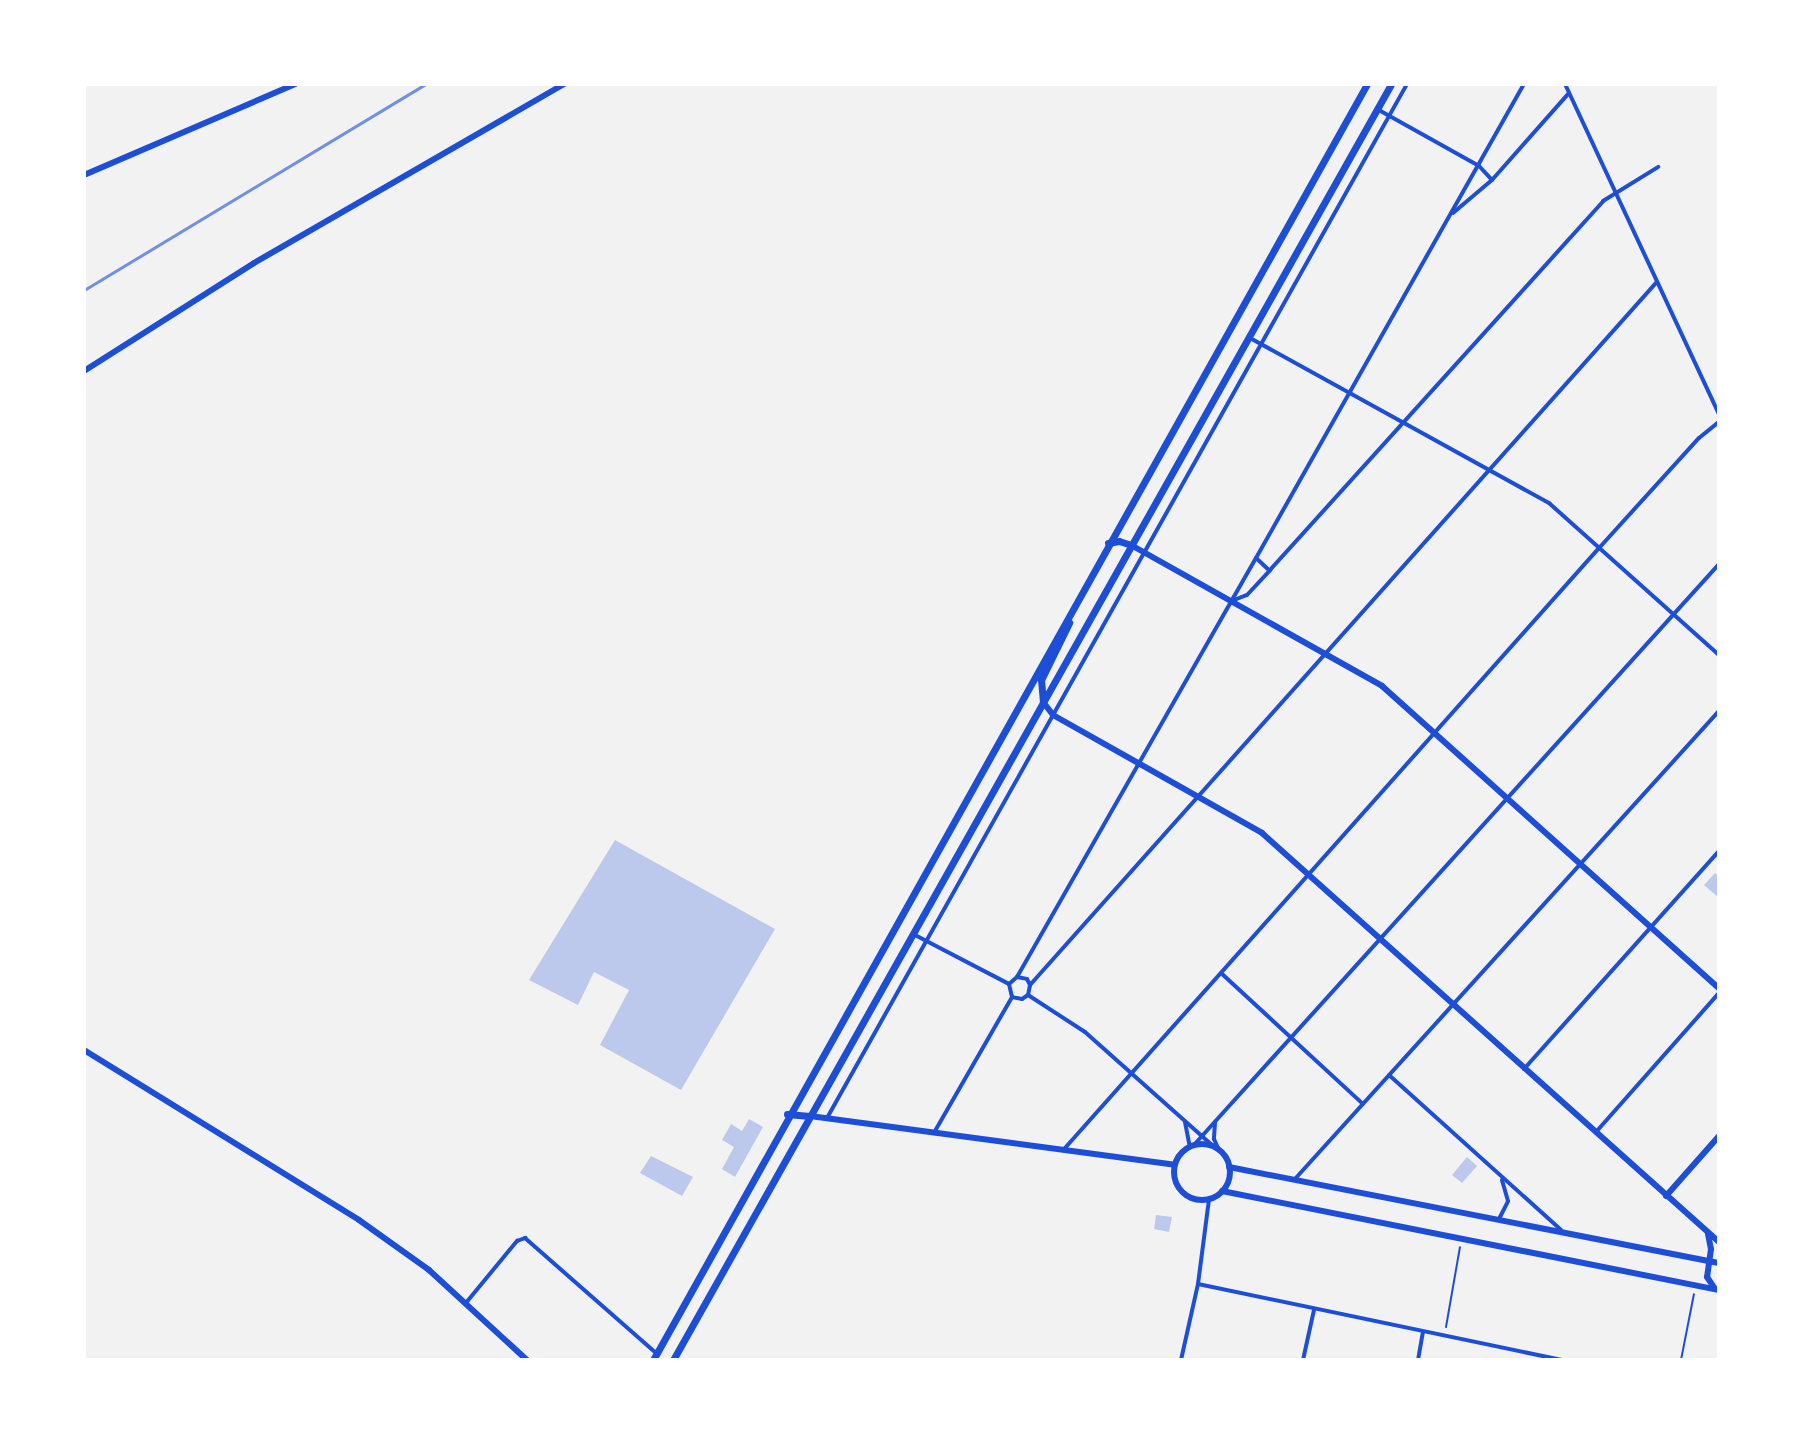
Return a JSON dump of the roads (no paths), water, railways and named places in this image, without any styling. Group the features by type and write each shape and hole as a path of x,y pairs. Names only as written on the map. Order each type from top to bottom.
{"highway":[{"path":"654,1357 787,1114 1367,84"},
{"path":"673,1360 1391,84"},
{"path":"1108,543 1119,541 1131,545"},
{"path":"1043,702 1041,680 1080,595"},
{"path":"787,1114 810,1116"}],"street":[{"path":"84,175 295,84"},
{"path":"84,371 254,263 564,84"},
{"path":"827,1118 1407,84"},
{"path":"1009,984 1017,977 1524,84"},
{"path":"1565,84 1719,414"},
{"path":"1451,214 1492,180 1569,93"},
{"path":"1377,109 1479,166 1492,180"},
{"path":"1232,601 1247,595 1615,192 1658,167"},
{"path":"1028,995 1030,985 1656,283"},
{"path":"1248,337 1549,503 1719,655"},
{"path":"1065,1148 1600,547 1699,438 1719,422"},
{"path":"1131,545 1382,686 1719,990 1595,1133"},
{"path":"1256,558 1270,570"},
{"path":"1229,1167 1222,1191 1209,1199 1198,1200 1183,1193 1175,1179 1175,1165 1191,1146 1719,564"},
{"path":"1043,702 1053,715 1252,826 1719,1242"},
{"path":"1293,1181 1719,711"},
{"path":"1524,1069 1719,851"},
{"path":"913,934 1009,984 1012,997 935,1131"},
{"path":"1221,973 1363,1104"},
{"path":"1017,977 1027,979 1030,985"},
{"path":"1028,995 1085,1032 1216,1149 1229,1167 1719,1263"},
{"path":"1012,997 1019,999 1028,995"},
{"path":"84,1050 359,1220 429,1270 527,1360"},
{"path":"1389,1075 1561,1230"},
{"path":"810,1116 1175,1165"},
{"path":"1183,1120 1191,1146"},
{"path":"1215,1121 1213,1133 1216,1149"},
{"path":"1666,1196 1718,1139"},
{"path":"1191,1146 1216,1149"},
{"path":"1499,1219 1508,1201 1502,1178"},
{"path":"1222,1191 1717,1290"},
{"path":"1181,1360 1198,1284 1209,1199"},
{"path":"1708,1234 1707,1277 1717,1290"},
{"path":"465,1304 517,1241 525,1238 654,1357"},
{"path":"1198,1284 1534,1357 1563,1360"},
{"path":"1303,1360 1314,1310"},
{"path":"1418,1360 1423,1332"}],"railway":[{"path":"84,290 426,84"}]}
